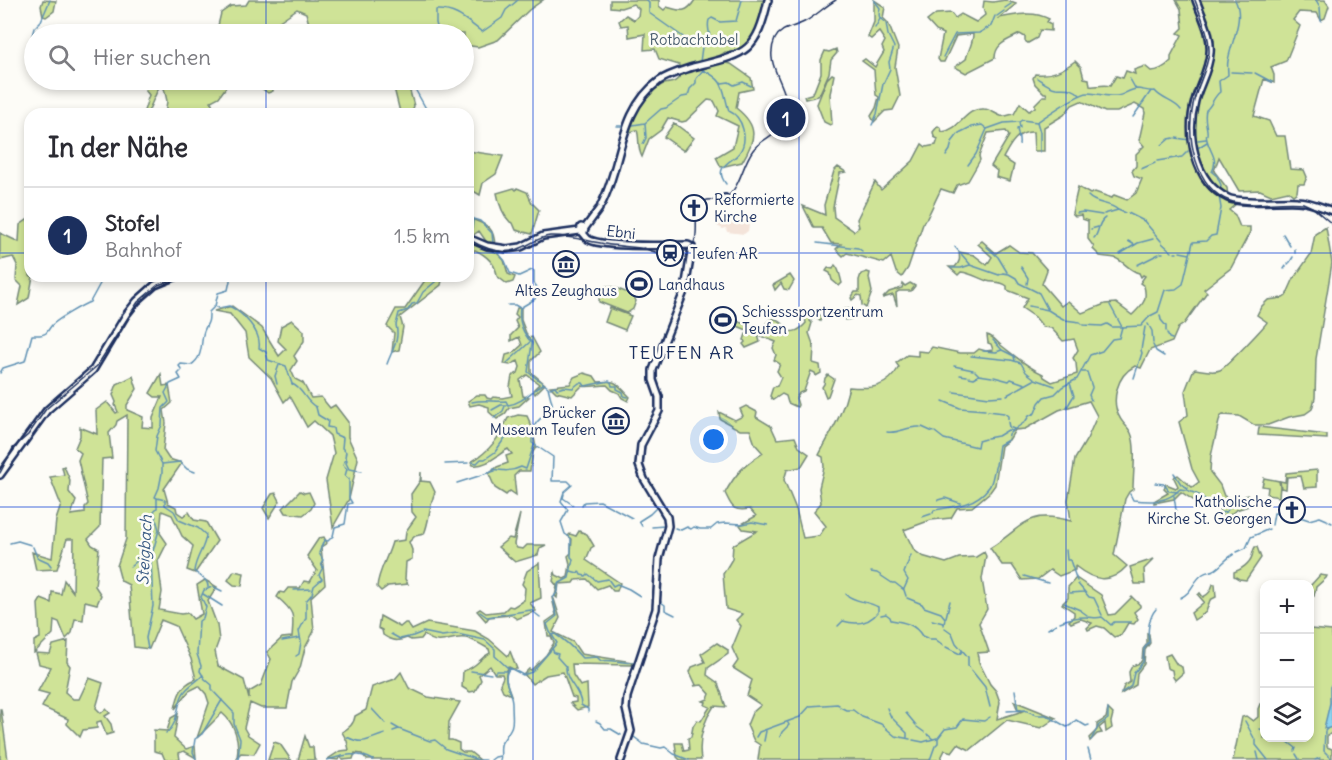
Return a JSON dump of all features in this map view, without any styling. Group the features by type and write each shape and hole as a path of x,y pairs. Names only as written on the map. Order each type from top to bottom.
{"main road":[{"path":"474,241 487,246 511,249 542,236 583,230 605,195 633,111 648,91 669,75 745,50 754,41 762,27 768,0"},
{"path":"1196,0 1208,32 1210,48 1209,60 1193,111 1193,149 1206,178 1232,200 1299,201 1332,211"},
{"name":"Ebni","path":"583,230 588,239 610,243 642,246 691,246 687,285 653,370 659,411 639,455 639,465 644,479 668,519 668,528 658,567 656,609 626,701 631,729 621,760"},
{"path":"0,475 47,410 93,370 137,301 163,282"}],"shaded area":[{"path":"735,216 735,220 749,224 748,231 744,234 727,232 726,228 717,226 718,217"}],"green space":[{"path":"43,0 56,1 54,11 46,17 43,16 41,6"},
{"path":"249,0 543,0 529,10 498,40 478,47 474,46 474,24 309,24 306,13 297,9 278,22 278,24 218,24 221,13 231,6 246,5"},
{"name":"Rotbachtobel","path":"610,0 659,0 659,6 664,10 667,7 683,10 689,8 695,0 766,0 762,18 749,43 735,52 725,52 718,57 751,78 753,89 739,92 736,108 749,121 753,133 750,146 742,162 721,167 716,157 733,147 738,126 717,116 719,111 714,101 708,100 686,121 668,118 661,130 649,139 642,157 637,130 627,133 635,113 653,90 662,84 673,82 682,73 679,65 659,59 655,49 644,50 645,34 629,37 628,25 621,26 619,21 626,15 634,20 638,16 639,9 633,4 621,8 610,7"},
{"path":"874,0 885,7 883,18 888,23 898,48 895,67 900,96 893,110 885,111 874,122 871,116 879,97 876,95 874,70 862,61 865,59 875,67 884,52 882,47 885,41 879,32 871,39 868,37 874,22"},
{"path":"1005,0 1016,4 999,18 1024,14 1043,16 1049,19 1047,22 1051,24 1051,31 1040,30 1037,38 1028,43 1020,34 1011,38 1000,45 995,58 966,73 955,67 966,59 973,34 956,36 944,62 940,62 938,59 943,34 936,31 927,21 936,14 951,13 955,18 961,14 976,22 985,15 984,1"},
{"path":"1176,0 1325,0 1329,6 1325,18 1321,20 1317,13 1299,12 1293,20 1300,26 1286,61 1271,67 1274,83 1264,79 1254,116 1269,121 1276,136 1285,136 1290,169 1304,170 1307,177 1304,184 1298,184 1297,192 1293,195 1288,191 1271,195 1260,190 1239,191 1219,157 1214,171 1227,188 1228,197 1236,204 1229,210 1235,215 1240,227 1250,227 1250,232 1231,268 1204,289 1207,292 1184,324 1178,328 1172,342 1150,350 1141,368 1135,366 1129,370 1117,389 1117,411 1131,433 1134,453 1133,489 1125,499 1114,555 1127,566 1114,576 1102,579 1095,578 1075,566 1075,570 1059,576 1050,570 1038,579 1022,580 1012,565 1002,565 990,548 1035,518 1071,521 1068,500 1075,459 1097,416 1089,401 1059,410 1025,429 1015,430 1009,440 1001,446 995,485 972,507 957,508 951,518 931,520 904,530 914,550 922,556 946,563 959,558 976,557 984,552 986,556 982,579 987,609 979,623 989,652 977,653 979,662 1000,702 997,719 1023,711 1017,708 1014,701 1056,718 1041,728 1007,720 970,750 958,744 952,752 945,750 940,760 758,760 760,745 754,741 747,725 752,713 761,705 747,696 752,680 733,668 738,661 732,648 741,626 736,620 742,614 726,609 723,574 732,559 733,545 757,531 743,529 740,525 756,516 750,509 739,510 733,507 725,493 741,470 763,453 755,444 750,430 740,430 720,419 719,412 735,420 743,416 740,409 746,406 757,412 756,417 771,426 777,439 795,437 799,447 809,454 801,467 787,470 784,480 796,509 803,538 819,536 826,526 814,511 821,503 819,488 824,467 823,457 819,455 840,415 849,387 878,386 894,374 899,367 896,363 907,355 918,356 918,351 928,352 932,347 960,353 974,353 979,349 993,350 991,344 988,343 987,335 1052,382 1077,374 1073,358 1078,350 1074,339 1063,341 1051,328 1043,327 1035,317 1022,308 1028,298 1007,290 1007,286 1002,283 987,281 961,272 958,275 949,267 955,267 958,264 959,252 974,255 987,265 992,257 978,244 982,241 996,253 1009,245 1019,252 1032,253 1047,270 1042,284 1061,306 1068,301 1082,313 1105,304 1116,303 1132,315 1145,299 1144,286 1140,283 1145,276 1141,277 1139,273 1115,258 1100,256 1088,239 1088,221 1082,219 1081,215 1075,216 1072,213 1078,187 1090,194 1095,192 1112,198 1114,195 1127,200 1136,193 1142,179 1134,176 1132,171 1136,166 1136,154 1144,146 1139,140 1144,109 1135,104 1117,112 1105,112 1081,101 1072,105 1064,115 1044,127 1044,151 1034,151 1033,132 1018,136 1008,148 1003,158 1014,165 1010,181 996,177 997,171 991,166 1009,136 1006,131 988,133 979,156 980,160 968,181 957,185 953,193 941,189 924,221 908,268 902,277 896,272 891,257 884,263 847,253 843,256 836,249 841,244 831,243 822,228 814,228 803,206 825,215 824,205 834,171 838,167 846,172 840,173 833,207 834,217 854,231 859,227 857,219 875,182 881,190 913,161 922,144 926,147 936,145 938,139 934,137 933,132 938,126 942,132 949,130 977,110 986,109 1003,116 1014,114 1020,103 1029,111 1035,107 1043,96 1047,96 1035,84 1033,78 1035,74 1057,72 1075,61 1081,67 1084,78 1089,79 1090,86 1110,86 1116,76 1123,78 1126,71 1135,74 1134,70 1145,66 1151,71 1162,68 1171,61 1171,56 1182,35 1178,33 1183,28 1181,9"},
{"path":"836,49 837,53 831,60 829,73 820,93 818,96 805,99 804,96 814,91 821,73 821,60 825,51"},
{"path":"832,74 834,75 830,94 832,124 830,125 824,122 817,104 827,79"},
{"path":"145,90 158,90 150,108 145,108 149,95"},
{"path":"164,90 224,90 219,97 211,101 214,108 166,108"},
{"path":"394,90 410,90 413,108 399,108"},
{"path":"674,123 694,138 684,151 664,137"},
{"path":"474,152 503,156 496,174 483,183 480,195 474,191"},
{"path":"514,188 527,192 532,203 539,210 532,234 516,230 502,209 497,193"},
{"path":"474,220 489,227 495,246 488,244 479,231 474,235"},
{"path":"24,222 24,282 32,282 29,298 18,305 22,286 16,280 17,265 13,257 0,260 0,233 19,242 20,225"},
{"path":"1326,227 1332,263 1316,359 1315,398 1312,409 1305,414 1268,425 1254,425 1239,416 1223,415 1220,417 1211,456 1210,472 1220,485 1224,496 1235,500 1247,495 1250,497 1237,501 1236,505 1248,506 1236,510 1226,518 1218,514 1220,510 1210,502 1205,508 1181,492 1174,499 1154,503 1168,493 1164,489 1166,484 1176,488 1178,486 1175,476 1178,475 1192,487 1199,482 1192,469 1179,422 1188,415 1185,391 1193,371 1195,369 1220,370 1260,331 1267,322 1257,315 1261,307 1268,300 1286,296 1294,278 1311,254 1315,234"},
{"path":"474,244 495,251 504,260 508,274 515,277 513,282 507,284 497,276 487,257 475,250"},
{"path":"835,265 842,283 839,286 826,271 828,268 833,269"},
{"path":"870,273 872,292 866,308 862,305 861,296 858,295 852,300 851,298 855,292 859,292 861,274"},
{"path":"790,275 794,281 789,290 784,289 781,283 775,290 773,285"},
{"path":"424,282 442,282 441,285 400,317 403,327 399,350 392,352 394,333 387,326 396,309 405,309"},
{"path":"910,283 915,286 911,291 896,293 897,306 893,295 883,298 889,292 902,288 903,284 905,286"},
{"path":"606,286 633,295 636,301 633,309 627,313 599,302 600,290"},
{"path":"232,306 262,328 279,356 286,349 278,341 281,326 292,320 304,331 304,341 294,356 297,361 291,370 295,379 303,383 311,398 321,397 330,408 335,405 348,422 348,437 358,459 349,499 333,527 326,480 334,453 330,436 314,421 307,427 290,396 284,402 271,378 249,357 245,333 230,314 214,311"},
{"path":"517,308 521,308 521,320 528,338 532,337 540,352 531,361 531,372 545,384 535,394 533,390 539,384 527,375 520,380 523,396 529,397 519,406 509,408 497,419 489,412 489,407 479,404 470,406 468,401 477,395 485,395 491,399 512,396 510,387 512,376 518,373 520,367 518,361 510,365 504,364 506,355 513,353 522,345 519,337 511,341 511,335 518,328 515,321 518,317 515,314"},
{"path":"610,308 631,316 625,330 605,322"},
{"path":"848,308 855,313 854,316 851,315 851,319 845,320 842,315 834,316 834,313"},
{"path":"816,309 818,315 822,316 820,321 814,317 810,321 812,323 809,333 814,347 813,363 820,365 821,373 816,376 811,371 804,391 796,398 797,407 788,403 786,396 782,394 773,400 770,396 773,387 777,386 781,377 777,371 780,364 774,360 776,355 773,348 776,342 758,335 760,342 746,348 743,344 746,334 752,332 725,321 727,317 760,330 771,318 783,324 780,326 783,330 794,331 806,323 804,313 812,316"},
{"path":"584,373 594,376 598,382 616,383 630,397 628,401 607,385 582,386 572,396 556,392 550,386 570,384 574,377"},
{"path":"161,374 163,386 169,385 172,403 164,410 166,423 163,450 169,459 182,463 164,489 168,503 176,507 177,512 183,516 189,512 194,520 206,522 217,541 195,573 187,570 193,546 182,536 172,515 162,511 160,533 167,543 158,561 162,592 159,610 188,613 193,619 202,614 197,585 205,580 217,587 208,601 217,625 219,640 215,651 218,666 244,680 249,699 249,692 261,685 271,659 267,652 282,638 292,637 292,614 277,597 280,592 284,593 288,588 300,588 304,581 310,582 317,570 307,556 319,538 324,537 327,543 321,547 325,584 311,597 314,631 305,648 300,668 292,682 287,708 261,708 250,703 244,728 248,735 260,743 254,754 241,753 237,757 236,733 222,713 197,738 209,703 206,694 199,686 189,691 175,709 181,691 196,679 191,659 176,626 161,620 149,649 134,647 129,585 121,581 117,566 126,539 127,415 117,421 109,433 112,458 102,459 100,527 88,539 99,549 95,586 101,595 97,604 85,601 83,620 75,619 72,633 66,639 59,622 54,620 53,634 34,653 34,641 40,638 38,604 41,599 51,603 52,592 61,594 64,580 73,592 74,539 67,539 57,569 36,570 32,552 52,558 56,520 61,505 50,477 64,475 62,467 64,466 70,480 69,492 76,501 71,515 85,513 85,507 88,504 78,460 81,453 75,448 80,436 80,427 97,434 96,410 107,402 116,413 118,412 113,395 117,384 133,376 137,389 127,405 127,410 143,417 142,427 153,428 153,418 162,397 155,397 150,393"},
{"path":"828,375 834,379 826,397 822,387"},
{"path":"518,415 527,416 536,447 530,471 519,471 514,476 516,495 510,491 506,495 495,488 489,474 497,467 508,463 506,456 512,454 508,449 482,464 473,465 471,462 493,443 508,418"},
{"path":"1259,427 1327,435 1327,439 1258,435"},
{"path":"1317,470 1317,487 1304,488 1301,476 1287,477 1286,489 1281,488 1280,481 1285,482 1286,473"},
{"path":"421,472 421,481 430,482 435,492 424,534 415,536 409,542 412,559 406,562 405,579 408,584 388,586 381,591 377,587 378,581 392,542 405,540 406,531 416,517 412,512 411,494 420,481"},
{"path":"1264,478 1279,481 1279,497 1267,495 1268,487 1262,486"},
{"path":"300,491 309,492 314,503 311,509 303,515 286,513 283,508"},
{"path":"276,493 280,501 269,518 263,508 272,494"},
{"path":"520,514 514,544 517,548 523,549 527,545 546,545 540,548 538,555 515,562 498,547 509,538 513,539"},
{"path":"579,531 587,534 594,546 586,560 620,583 617,591 613,591 608,585 597,589 587,579 559,584 557,598 555,596 557,586 553,581 555,572 564,579 568,577 570,564 568,556 571,553 572,539 568,536 570,534 576,536"},
{"path":"1255,547 1261,558 1246,580 1234,576 1234,572 1249,561"},
{"path":"1154,559 1144,569 1145,584 1135,584 1130,567"},
{"path":"539,563 541,598 530,603 536,611 517,619 511,615 489,617 486,621 477,611 480,609 486,613 504,611 509,606 513,607 524,600 525,588 522,584 527,571"},
{"path":"234,571 244,573 242,586 234,585 228,580"},
{"path":"1320,575 1327,576 1316,587 1314,596 1314,582"},
{"path":"1076,578 1101,595 1109,615 1115,614 1132,597 1140,605 1134,612 1138,619 1134,624 1128,623 1121,635 1114,637 1104,628 1097,626 1088,630 1087,628 1092,623 1081,619 1071,623 1069,621 1074,616 1074,612 1062,604 1068,598 1068,587"},
{"path":"1215,584 1216,597 1210,600 1206,612 1194,620 1191,613 1204,602 1198,595 1200,593 1203,597 1207,595"},
{"path":"552,598 560,618 553,632 573,642 581,654 633,662 632,665 572,664 573,675 580,686 587,684 588,707 577,710 570,703 576,702 576,698 572,697 563,672 546,675 532,684 524,674 546,655 554,643 551,636 548,636 546,622 556,615"},
{"path":"380,616 400,627 407,623 412,630 427,623 475,631 489,639 508,656 510,651 517,669 509,667 506,673 511,695 503,691 500,684 502,674 495,674 490,666 479,675 481,680 475,691 470,692 462,687 463,671 490,653 489,649 466,638 436,641 424,635 421,639 392,640 383,635 382,630 378,628"},
{"path":"1314,629 1332,631 1332,733 1327,736 1327,747 1332,749 1332,760 1233,760 1242,717 1246,716 1253,721 1258,717 1260,704 1260,742 1314,742"},
{"path":"1147,633 1150,643 1145,650 1144,664 1137,673 1136,685 1121,694 1124,686 1130,682 1129,672 1132,666 1142,660 1143,649 1147,644"},
{"path":"68,641 67,662 70,666 65,692 73,699 79,699 89,678 103,683 96,708 101,713 106,709 110,713 105,716 111,724 113,733 106,735 101,721 97,722 97,728 83,730 80,737 67,724 68,719 42,707 49,694 38,691 51,667 39,664 36,653 50,654 53,645"},
{"path":"717,643 728,650 728,654 708,668 707,675 718,683 726,707 714,706 707,718 701,738 701,760 680,760 677,757 675,743 682,743 684,751 689,750 688,738 691,737 693,726 697,720 701,721 710,707 703,701 708,699 710,694 702,685 694,686 696,685 690,672 692,667 705,662 701,654"},
{"path":"1170,654 1177,665 1182,667 1183,673 1175,680 1172,670 1167,668 1165,656"},
{"path":"401,672 409,688 428,697 460,702 449,722 448,740 459,743 459,749 463,752 470,752 480,760 367,760 362,754 355,753 353,759 343,760 341,757 338,760 328,759 340,751 349,750 342,732 351,726 355,716 366,710 372,687 395,679"},
{"path":"1,709 8,760 0,760"},
{"path":"1108,709 1113,714 1112,728 1106,732 1105,723 1099,728 1102,733 1097,734 1090,741 1089,738 1097,730 1097,724 1106,718"},
{"path":"178,714 174,738 186,749 195,746 196,758 184,751 179,753 180,760 165,760 162,753 154,751 154,730 167,731 171,718"},
{"path":"305,736 309,747 313,747 316,760 298,760"},
{"path":"274,742 280,744 292,760 268,760"}],"water":[{"path":"1332,683 1332,727 1326,729 1324,728"}],"waterway":[{"path":"38,24 50,0"},
{"path":"474,26 482,32 502,18 506,10 518,0"},
{"path":"646,0 649,3 649,13 696,46 708,45 710,39 708,23 712,18 720,22 736,21 742,0"},
{"path":"872,125 877,114 883,84 890,69 889,62 894,47 888,35 886,23 880,17 880,8 874,0"},
{"path":"1220,190 1221,185 1217,176 1212,172 1215,163 1206,136 1205,115 1206,110 1220,92 1219,81 1228,75 1228,61 1239,14 1235,0"},
{"path":"1316,0 1320,7 1321,21"},
{"path":"1005,8 1011,4"},
{"path":"436,24 436,10 450,11 471,24"},
{"path":"997,16 1004,11"},
{"path":"943,57 955,34 979,33 991,26 995,16"},
{"path":"875,28 880,19"},
{"path":"700,62 702,47"},
{"path":"702,66 703,70 716,78 722,86 729,111 738,118 743,129 742,148 722,169 722,178 726,184"},
{"path":"643,144 646,138 645,123 661,109 688,96 703,70"},
{"path":"1231,72 1252,73"},
{"path":"1255,73 1272,82"},
{"path":"1037,78 1051,87 1072,89 1080,95"},
{"path":"1130,79 1135,88"},
{"path":"722,83 729,82 734,85 743,82 751,86"},
{"path":"946,156 959,133 971,127 982,125 987,129 1022,120 1037,122 1070,100 1088,93 1113,96 1136,89 1155,91 1181,110"},
{"path":"416,90 426,108"},
{"path":"1133,117 1151,91"},
{"path":"1019,122 1020,128 1017,129 1019,145"},
{"path":"1037,122 1040,132 1040,152"},
{"path":"633,125 645,123"},
{"path":"617,126 623,126"},
{"path":"968,165 976,154 987,129"},
{"path":"1162,145 1174,138"},
{"path":"1176,138 1190,140"},
{"path":"1198,140 1206,139"},
{"path":"1196,149 1207,142"},
{"path":"1183,156 1188,151"},
{"path":"1157,161 1182,157"},
{"path":"1141,169 1155,163"},
{"path":"1088,196 1118,210"},
{"path":"987,438 998,436 1008,430 1012,431 1025,422 1035,413 1044,397 1055,394 1062,387 1077,379 1090,355 1102,351 1112,339 1119,338 1122,327 1141,326 1150,316 1158,312 1165,290 1176,289 1183,284 1193,242 1206,241 1216,235 1221,208 1219,196"},
{"path":"1104,214 1118,210 1125,213"},
{"path":"1077,213 1102,215"},
{"path":"1128,213 1144,221 1161,241"},
{"path":"1094,238 1105,218"},
{"path":"474,219 480,221 492,233 493,244"},
{"path":"1091,229 1098,227"},
{"path":"1283,234 1290,246"},
{"path":"1120,254 1138,243 1153,239"},
{"path":"1128,241 1135,245"},
{"path":"817,243 858,248 862,251"},
{"path":"1162,243 1172,252"},
{"path":"986,246 998,257 1007,272"},
{"path":"955,247 970,264"},
{"path":"495,249 505,261 510,273 519,276 534,271 534,283 539,290 535,299 520,308 520,318 524,331 532,343 528,372 548,387 553,407 535,425 532,443 553,457 552,481 568,481 572,485 564,492 561,501 568,510 561,522 565,534 571,538 571,557 573,559 569,578 558,584 558,591 553,598 557,616 547,624 557,643 532,672 523,675 510,668 507,672 506,681 512,699 512,724 501,744 500,760"},
{"path":"1180,252 1190,254"},
{"path":"1137,265 1159,254"},
{"path":"1290,262 1293,257"},
{"path":"951,268 970,265 999,275 1009,274 1019,283 1039,293 1048,310 1065,320 1080,322 1083,325 1107,324 1112,327 1122,327 1110,305"},
{"path":"1021,267 1028,278 1027,284"},
{"path":"0,373 3,368 25,361 32,335 44,334 59,319 90,302 101,282"},
{"name":"Steigbach","path":"148,649 146,638 153,606 151,558 159,530 154,511 157,508 155,497 162,473 162,464 155,451 157,436 162,425 163,408 169,402 165,393 170,384 181,379 178,374 182,370 179,366 181,364 191,365 198,358 209,312 215,306 218,293 228,290 230,282"},
{"path":"387,364 396,340 399,313 417,303 423,292 435,282"},
{"path":"508,305 520,308"},
{"path":"215,306 219,308 229,306 245,318 254,329 259,348 266,352 268,360 286,366 292,384 316,407 318,415 328,421 327,427 333,428 334,434 343,438 342,448 346,452 347,460 343,465 347,469 345,476 349,479 349,498 352,503 348,504 345,524 335,527 333,536 328,541 324,540 319,553 323,560 321,563 323,567 319,575 322,579 314,586 312,594 306,601 306,618 299,631 301,642 299,654 296,656"},
{"path":"1029,306 1048,310"},
{"path":"1160,315 1166,331"},
{"path":"1148,324 1152,331 1153,343"},
{"path":"1134,378 1142,353 1145,327"},
{"path":"1167,333 1172,339"},
{"path":"993,340 1002,350 1014,356 1015,361"},
{"path":"507,363 531,341"},
{"path":"1153,345 1156,351 1164,356"},
{"path":"983,351 1002,350"},
{"path":"971,356 1021,363 1026,372 1035,379 1055,386"},
{"path":"277,384 275,376 279,365"},
{"path":"954,366 973,370"},
{"path":"975,371 979,375 992,377"},
{"path":"1082,372 1087,372 1092,387"},
{"path":"960,375 967,376"},
{"path":"969,377 974,378 979,375"},
{"path":"994,377 1025,384"},
{"path":"1007,395 1034,380"},
{"path":"550,388 555,386 557,389 573,388 579,383 585,386 609,381 612,386 617,386 617,389 628,397"},
{"path":"1070,383 1074,396"},
{"path":"472,402 506,401 508,405 513,404 543,384"},
{"path":"1091,400 1089,395 1092,388"},
{"path":"954,392 989,397 1003,396"},
{"path":"1067,407 1073,397"},
{"path":"943,401 960,408 985,410"},
{"path":"492,410 501,405 507,405"},
{"path":"494,418 503,411 505,406"},
{"path":"988,411 1004,413 1008,419"},
{"path":"1008,422 1009,427 1014,429"},
{"path":"472,462 477,463 495,452 507,435 522,427 530,431"},
{"path":"887,432 920,427"},
{"path":"922,427 933,432"},
{"path":"933,513 934,510 971,501 984,493 991,482 999,445 1008,440 1012,431"},
{"path":"935,432 944,439 977,447 978,441 985,439"},
{"path":"493,469 507,471 521,467 526,469 534,445"},
{"path":"347,460 349,469 362,471"},
{"path":"162,464 180,462 187,469 195,472"},
{"path":"445,464 468,463"},
{"path":"484,474 495,471"},
{"path":"1174,473 1181,484 1188,488 1187,490 1201,496 1207,503"},
{"path":"457,483 482,475"},
{"path":"1155,483 1164,484 1169,491 1178,492"},
{"path":"1130,494 1133,500 1152,501 1170,497 1180,489 1187,490"},
{"path":"564,494 563,498 573,505"},
{"path":"1174,496 1176,510"},
{"path":"157,498 165,500 165,505 174,511 179,520 198,528 206,535 194,571 206,580 208,586 201,597 206,607 203,618 199,621 197,654 201,666 200,671 205,679 212,685 212,690 234,713 234,724 240,739 238,760"},
{"path":"938,500 945,498 960,503"},
{"path":"582,505 584,502 600,501 632,518"},
{"path":"1220,513 1226,512 1236,504"},
{"path":"642,526 639,521 658,506"},
{"path":"1272,525 1274,513 1286,515"},
{"path":"922,517 931,514"},
{"path":"1300,517 1309,520 1320,517 1327,520"},
{"path":"1328,521 1332,523"},
{"path":"675,528 681,530 687,527 711,529 717,524 752,522 768,525"},
{"path":"652,527 664,526"},
{"path":"1237,552 1246,548 1251,537 1269,529"},
{"path":"10,543 18,541 31,545"},
{"path":"33,547 37,557 51,566"},
{"path":"130,567 152,548"},
{"path":"1066,550 1067,560 1070,560 1077,581"},
{"path":"1180,598 1188,593 1203,574 1216,569 1234,554"},
{"path":"904,589 908,580 904,573 911,555"},
{"path":"571,571 578,573 579,571 581,575 586,576 588,574 597,581 608,579 613,586 617,584 640,596"},
{"path":"871,572 895,583 904,590 906,596"},
{"path":"1024,576 1048,583"},
{"path":"1078,584 1089,597 1094,598 1102,615"},
{"path":"209,588 214,587 222,591"},
{"path":"294,590 311,589"},
{"path":"1070,593 1084,592"},
{"path":"203,594 222,606"},
{"path":"846,594 853,599 878,607 878,611"},
{"path":"907,598 941,613 945,618 944,625"},
{"path":"946,617 950,601"},
{"path":"661,602 665,605 665,610 675,615"},
{"path":"1064,603 1087,615"},
{"path":"1121,693 1131,686 1134,673 1143,662 1144,649 1149,642 1150,620 1156,609"},
{"path":"480,612 487,617 531,610 540,617"},
{"path":"838,626 843,621 853,623 867,621 878,612"},
{"path":"881,615 886,614 891,620 909,624 927,638"},
{"path":"1060,622 1086,617 1102,617 1111,625 1114,622 1131,622"},
{"path":"932,620 943,623"},
{"path":"1048,629 1056,624"},
{"path":"945,628 952,633 956,643 968,657 968,666 985,687 990,707"},
{"path":"391,634 400,639 423,632 442,636 457,634 485,640 495,649 495,656 508,668"},
{"path":"552,635 555,634 562,639 582,658 597,657 601,661 635,662"},
{"path":"282,641 299,638"},
{"path":"929,639 935,639 943,645"},
{"path":"946,647 960,654 962,651"},
{"path":"552,648 566,667 566,672 579,695 581,705 588,709 588,712"},
{"path":"471,671 491,674"},
{"path":"494,673 507,671"},
{"path":"166,733 173,725 183,694 203,675"},
{"path":"1015,690 1018,710"},
{"path":"196,759 193,752 195,739 202,734 222,700"},
{"path":"756,737 759,732 800,717 810,706 839,705"},
{"path":"840,707 853,710 862,717 881,724 895,736 910,739"},
{"path":"887,708 891,717 907,733 907,737"},
{"path":"372,709 385,723"},
{"path":"1091,740 1099,725 1108,719 1108,709"},
{"path":"1007,711 1025,710 1037,715 1046,715 1067,727 1076,720 1086,726 1089,725"},
{"path":"906,713 916,725"},
{"path":"930,760 938,738 945,729 957,727 963,719 984,721 990,717"},
{"path":"596,721 605,729 611,729 621,735"},
{"path":"1245,721 1254,738"},
{"path":"780,737 789,725 788,723"},
{"path":"392,725 399,729"},
{"path":"917,727 924,732"},
{"path":"393,731 399,729 430,741 435,740 446,749 478,760"},
{"path":"1327,729 1324,751 1331,758"},
{"path":"764,741 766,731"},
{"path":"347,737 362,741 385,734"},
{"path":"927,734 933,739"},
{"path":"634,737 642,743"},
{"path":"913,740 923,742 937,738"},
{"path":"1256,740 1256,745 1268,760"},
{"path":"1288,742 1296,748 1295,751"},
{"path":"643,744 665,747 674,754 689,760"},
{"path":"1088,749 1091,760"},
{"path":"1257,752 1259,760"},
{"path":"1296,754 1299,759"},
{"path":"327,760 345,755 362,756 373,760"},
{"path":"491,760 500,756"},
{"path":"1315,760 1320,758"},
{"path":"480,760 485,760"}],"railway":[{"path":"643,248 671,255 682,253 692,245 695,240 697,216 701,204 707,200 726,198 738,181 753,150 781,127 784,121 787,104 772,59 775,39 785,29 806,21 836,0"},
{"path":"1195,0 1205,26 1209,53 1194,98 1191,132 1196,160 1208,185 1218,194 1238,203 1303,203 1312,207 1332,224"},
{"path":"474,242 487,248 508,251 542,238 557,236 650,250"},
{"path":"0,473 13,448 28,435 46,409 97,366 138,302 158,285 167,282"}],"place":[{"name":"Stofel","path":"786,118"},
{"name":"Reformierte Kirche","path":"694,208"},
{"name":"Teufen AR","path":"670,253"},
{"name":"Altes Zeughaus","path":"566,264"},
{"name":"Landhaus","path":"639,284"},
{"name":"Schiesssportzentrum Teufen","path":"723,320"},
{"name":"Brücker Museum Teufen","path":"616,421"},
{"name":"Katholische Kirche St. Georgen","path":"1292,510"}],"district":[{"name":"TEUFEN AR","path":"682,352"}]}
